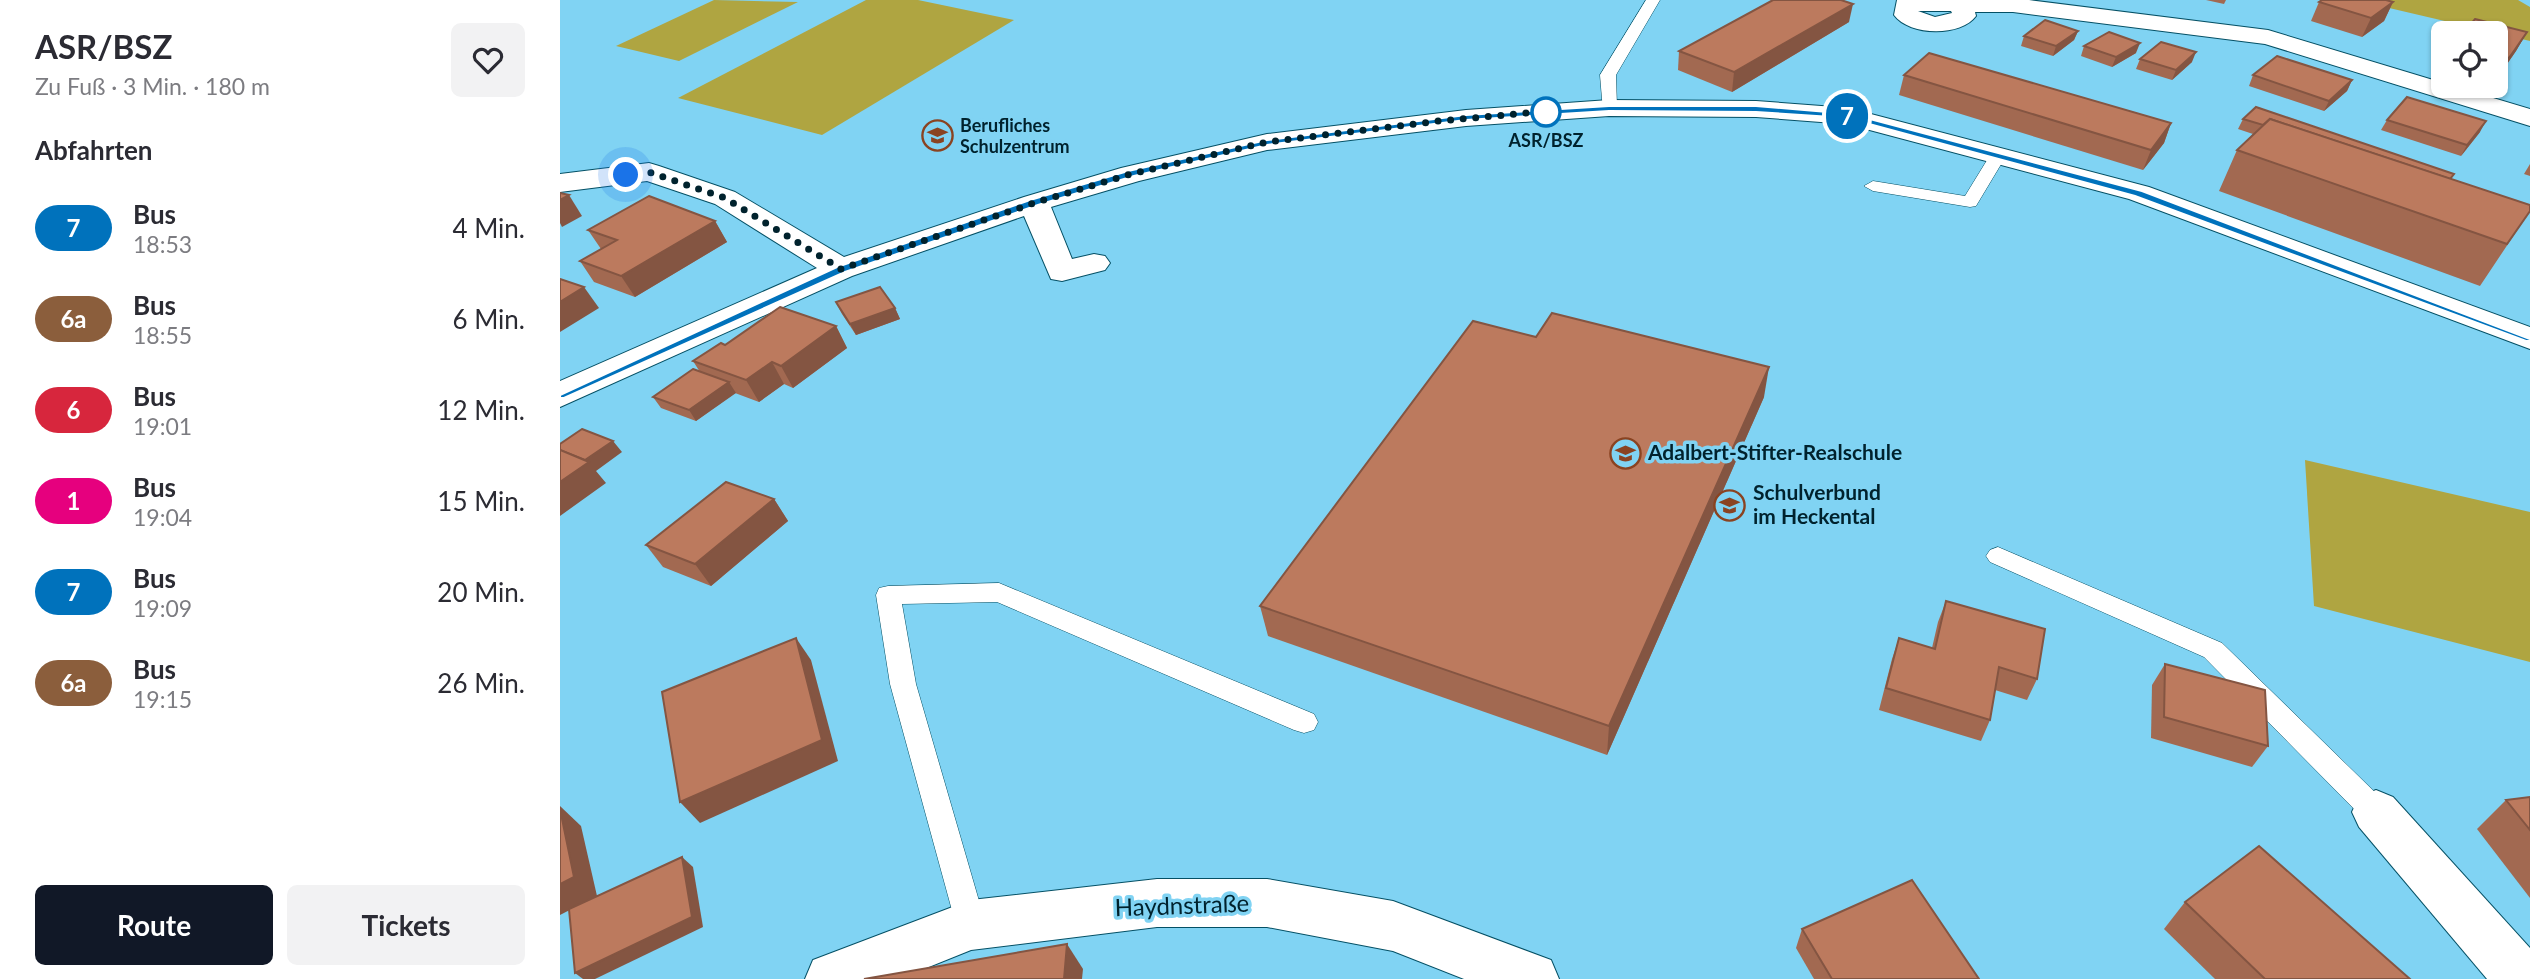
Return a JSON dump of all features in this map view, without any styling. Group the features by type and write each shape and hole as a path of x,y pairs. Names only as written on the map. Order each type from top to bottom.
{"street":[{"path":"1961,3 2063,10 2268,37 2530,118"},
{"path":"560,395 841,269 1034,203 1131,174 1267,142 1466,118 1609,108 1756,109 1848,116 2139,193 2530,339"},
{"path":"560,183 649,172 725,198 841,269"},
{"path":"1034,203 1062,272 1094,263"},
{"path":"2376,812 2522,979"},
{"name":"Haydnstraße","path":"832,979 971,925 1157,903 1267,903 1393,926 1532,979"}],"lane":[{"path":"1609,108 1608,75 1653,0"},
{"path":"1873,186 1970,202 1998,156"},
{"path":"1998,556 2213,650 2376,812"},
{"path":"971,925 903,684 888,595 999,592 1304,722"}],"shaded area":[{"path":"714,0 798,2 679,61 616,46"},
{"path":"866,0 918,0 1014,20 822,135 678,98"},
{"path":"2355,0 2518,0 2530,7 2530,41 2508,36 2508,21 2445,21"},
{"path":"2305,460 2530,512 2530,662 2314,606"}],"building":[{"path":"1773,0 1841,0 1853,4 1734,72 1679,51"},
{"path":"2319,2 2393,2 2371,18"},
{"path":"2045,20 2078,31 2056,46 2024,36"},
{"path":"2508,27 2527,32 2509,58"},
{"path":"2109,32 2140,43 2116,57 2084,46"},
{"path":"2161,42 2196,52 2176,70 2140,59"},
{"path":"1929,53 2171,123 2151,150 1904,75"},
{"path":"2277,56 2352,80 2329,101 2253,75"},
{"path":"2407,97 2486,121 2467,145 2387,120"},
{"path":"2256,107 2454,174 2450,179 2270,119 2263,125 2243,119"},
{"path":"2270,119 2530,205 2530,211 2507,244 2237,150"},
{"path":"560,193 569,195 560,200"},
{"path":"649,196 715,221 621,276 580,261 617,240 588,230"},
{"path":"560,279 584,287 560,302"},
{"path":"880,287 895,308 850,324 836,302"},
{"path":"780,307 836,326 781,366 772,362 746,380 693,361 721,343 725,345"},
{"path":"1552,313 1769,367 1609,726 1260,606 1473,321 1536,337"},
{"path":"693,369 729,382 689,410 653,397"},
{"path":"582,429 613,441 585,460 560,450 560,444"},
{"path":"560,450 589,462 560,482"},
{"path":"726,482 774,499 695,564 646,545"},
{"path":"1946,601 2045,629 2037,679 1999,667 1990,720 1886,688 1899,638 1935,649"},
{"path":"796,638 822,740 680,802 662,692"},
{"path":"2165,664 2265,690 2268,746 2164,717"},
{"path":"2530,797 2530,830 2506,800"},
{"path":"560,809 574,877 560,884"},
{"path":"2259,846 2410,979 2265,979 2185,902"},
{"path":"682,857 692,917 575,973 569,909"},
{"path":"1912,880 1979,979 1832,979 1802,929"},
{"path":"1067,944 1064,979 864,979"}],"bus line":[{"name":"7","path":"560,395 841,269 1034,203 1131,174 1267,142 1466,118 1609,108 1756,109 1848,116 2139,193 2530,339"}],"place":[{"name":"ASR/BSZ","path":"1546,112"},
{"name":"Berufliches Schulzentrum","path":"937,136"},
{"name":"Adalbert-Stifter-Realschule","path":"1625,453"},
{"name":"Schulverbund im Heckental","path":"1730,505"}],"route":[{"path":"626,175 649,172 725,198 841,269 1034,203 1131,174 1267,142 1466,118 1549,111 1546,112"}]}
